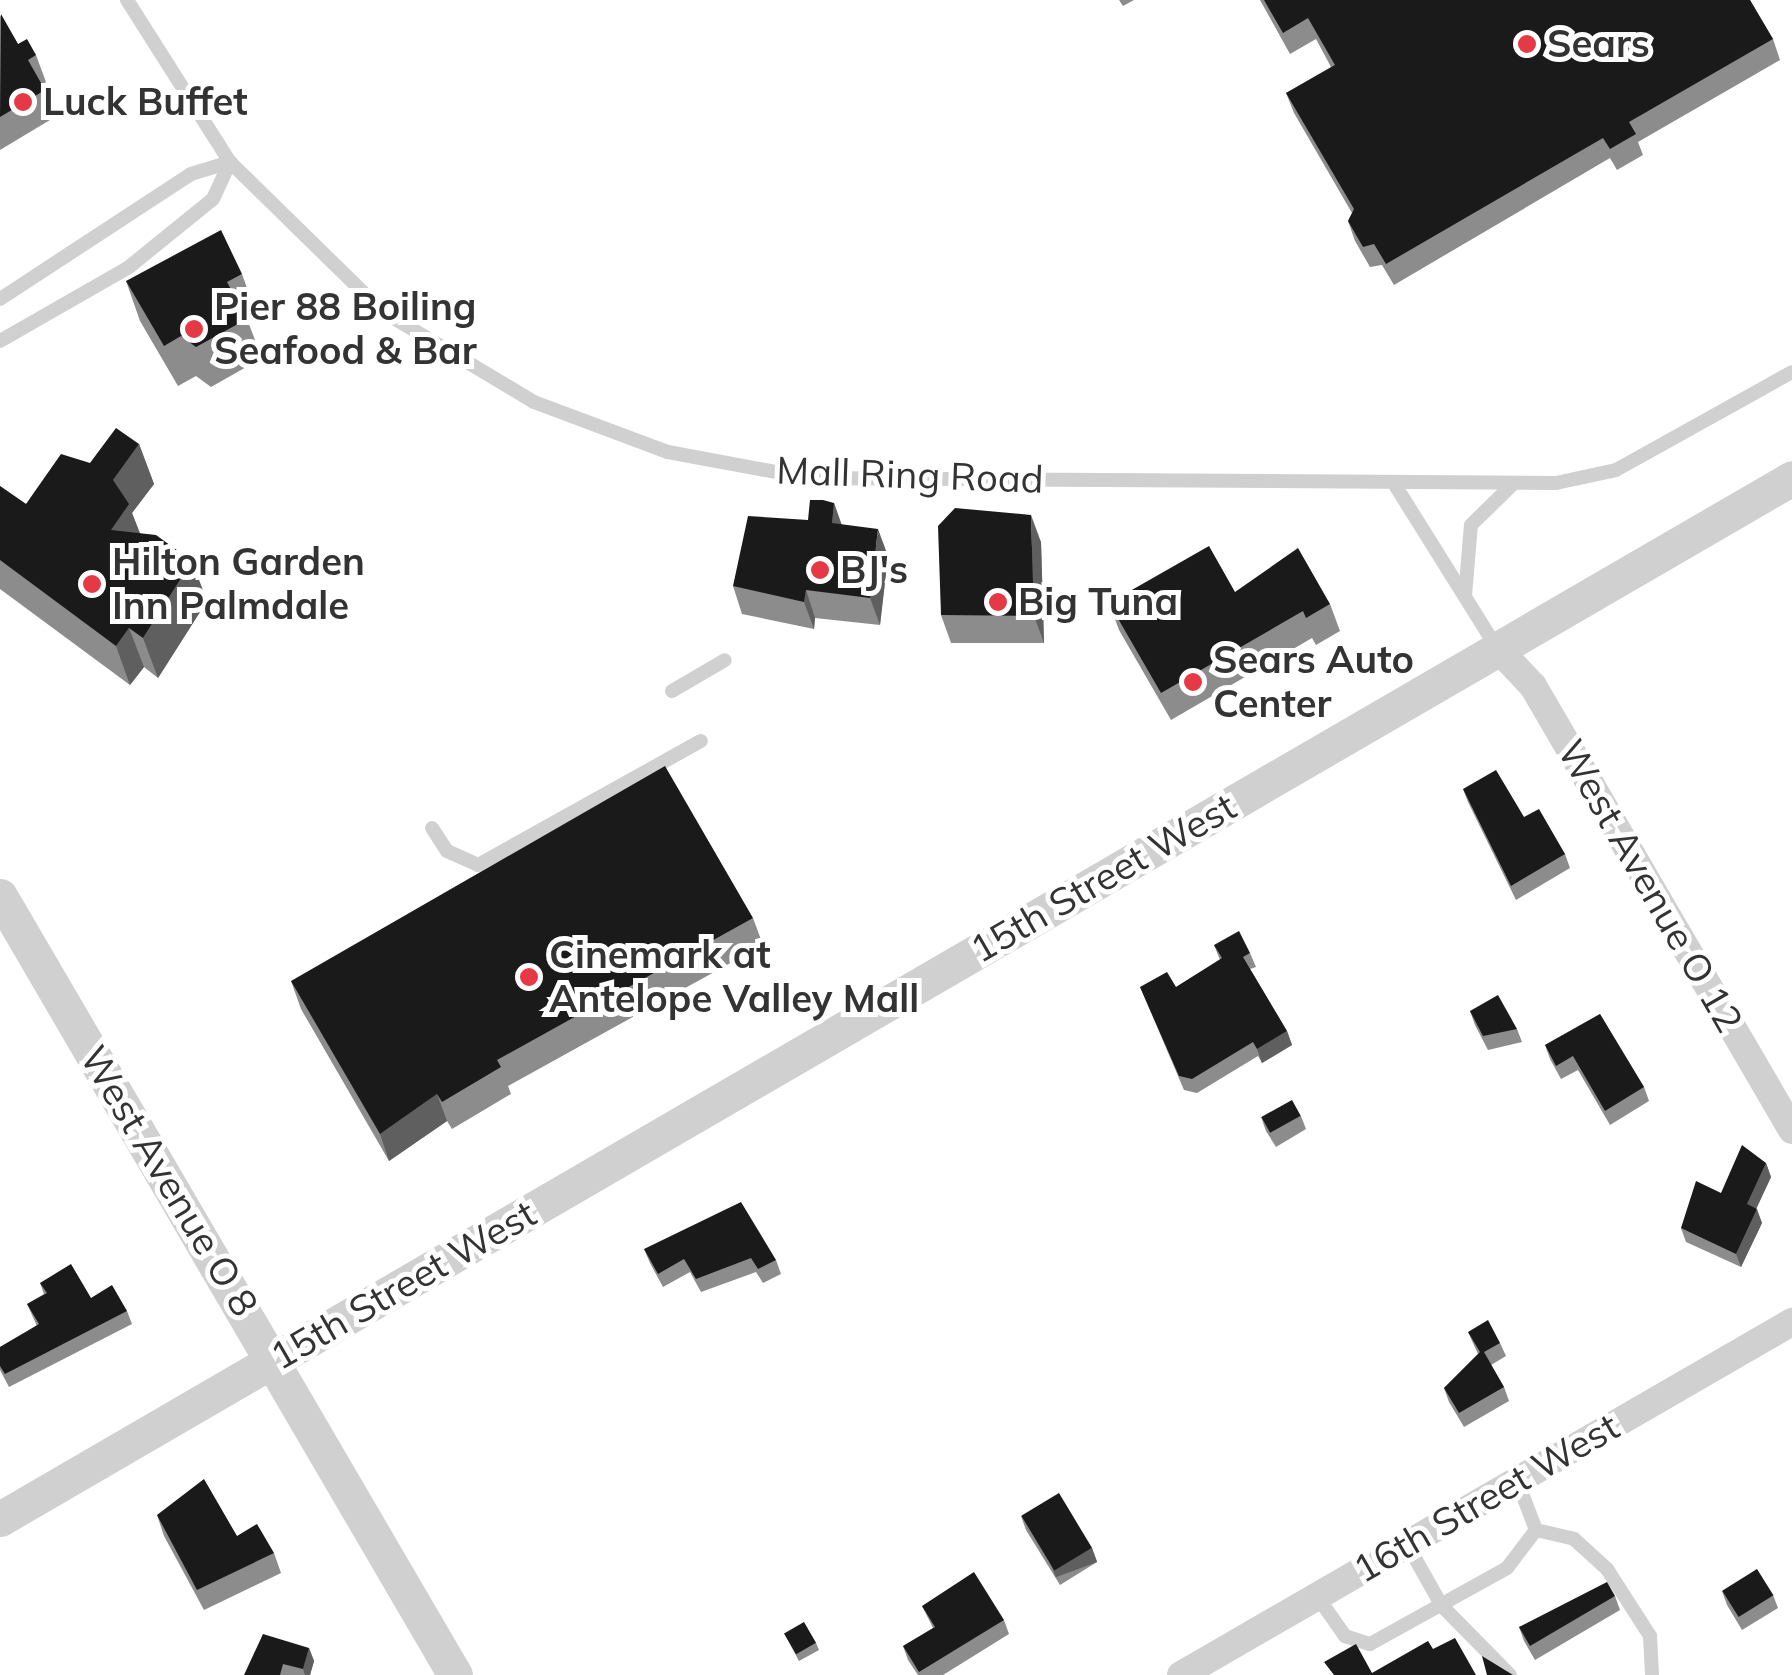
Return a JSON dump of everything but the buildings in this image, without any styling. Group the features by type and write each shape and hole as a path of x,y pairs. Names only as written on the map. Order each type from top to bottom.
{"street":[{"name":"15th Street West","path":"0,1519 1792,478"},
{"name":"West Avenue O 12","path":"1498,648 1533,686 1792,1130"},
{"name":"West Avenue O 8","path":"0,896 455,1675"},
{"name":"16th Street West","path":"1181,1675 1792,1322"}],"lane":[{"name":"Mall Ring Road","path":"127,0 230,162 307,247 410,330 534,402 668,452 808,478 1514,483 1616,470 1792,372"},
{"path":"0,299 191,174 230,162"},
{"path":"0,342 129,267 213,199 230,162"},
{"path":"1466,602 1472,525 1514,483"},
{"path":"1395,485 1498,648"},
{"path":"672,691 725,660"},
{"path":"432,828 447,851 478,865 701,741"},
{"path":"1317,1596 1345,1636 1370,1644 1442,1606 1522,1557 1536,1530 1517,1480"},
{"path":"1536,1530 1574,1539 1607,1569 1650,1636 1652,1675"},
{"path":"1407,1544 1442,1606 1510,1675"}],"place":[{"name":"Sears","path":"1527,44"},
{"name":"Luck Buffet","path":"23,102"},
{"name":"Pier 88 Boiling Seafood & Bar","path":"194,329"},
{"name":"BJ's","path":"820,570"},
{"name":"Hilton Garden Inn Palmdale","path":"92,584"},
{"name":"Big Tuna","path":"998,602"},
{"name":"Sears Auto Center","path":"1193,682"},
{"name":"Cinemark at Antelope Valley Mall","path":"529,977"}]}
